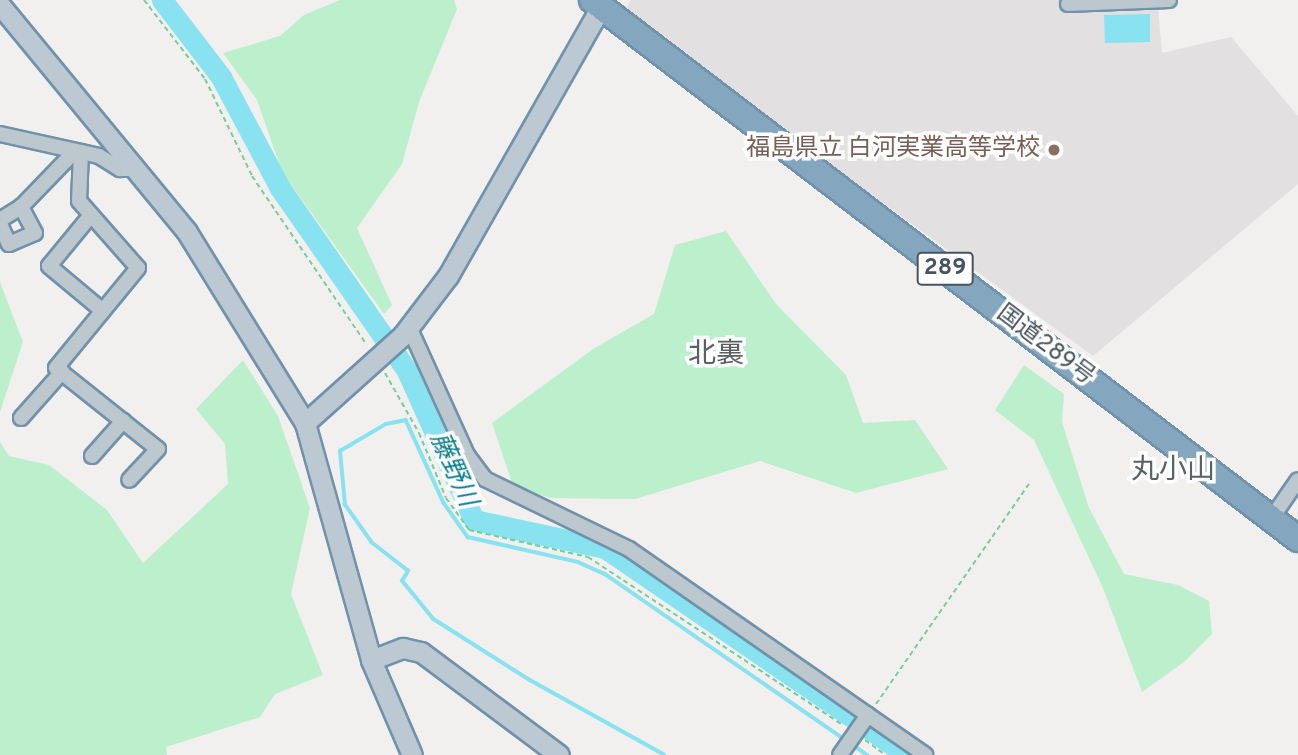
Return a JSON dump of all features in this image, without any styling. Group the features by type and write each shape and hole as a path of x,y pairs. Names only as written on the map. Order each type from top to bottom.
{"highway":[{"name":"国道289号","path":"596,4 1298,539"}],"street":[{"path":"1068,4 1169,0"},
{"path":"305,423 406,331 448,276 596,4"},
{"path":"0,5 138,169 187,232 305,423 371,660 412,755"},
{"path":"0,134 99,156 120,169 138,169"},
{"path":"21,206 35,233 9,244 0,222 21,206 78,152"},
{"path":"78,152 79,201 138,268 56,368 158,449 129,480"},
{"path":"91,215 49,266 103,311"},
{"path":"406,331 467,455 485,479 629,549 925,755"},
{"path":"21,418 62,372"},
{"path":"92,456 123,421"},
{"path":"1271,519 1298,480"},
{"path":"371,660 403,648 421,652 559,755"},
{"path":"840,755 868,715"}],"path":[{"path":"868,715 1029,484"},
{"path":"855,733 886,755"}],"shaded area":[{"name":"福島県立 白河実業高等学校","path":"631,0 1145,0 1158,7 1162,53 1231,37 1298,116 1298,184 1093,356 623,14"}],"green space":[{"path":"340,0 454,0 457,9 419,102 402,164 357,228 392,305 384,314 282,172 257,100 223,53 280,36 304,15"},
{"path":"726,231 776,304 846,375 863,423 915,420 948,469 856,493 760,461 635,499 550,498 513,486 492,423 593,349 654,314 675,245"},
{"path":"0,282 23,342 0,412"},
{"path":"243,360 278,416 310,508 291,594 323,675 275,694 260,717 166,747 167,755 0,755 0,442 9,456 49,465 107,510 143,563 228,484 225,444 196,409"},
{"path":"1024,365 1064,394 1062,422 1089,508 1124,574 1178,585 1209,601 1212,634 1184,662 1142,692 1103,588 1034,440 995,410"}],"water":[{"path":"1150,14 1150,42 1105,43 1104,15"}],"waterway":[{"name":"藤野川","path":"162,0 221,77 280,188 407,371 474,520 605,548 907,755"},
{"path":"664,755 529,680 433,619 402,581 408,571 372,543 345,505 340,451 386,424 406,420 444,503 468,537 578,562 605,574 843,738"},
{"path":"852,744 867,755"}],"place":[{"name":"福島県立 白河実業高等学校","path":"1054,150"}],"district":[{"name":"北裏","path":"716,355"},
{"name":"丸小山","path":"1173,471"}]}
